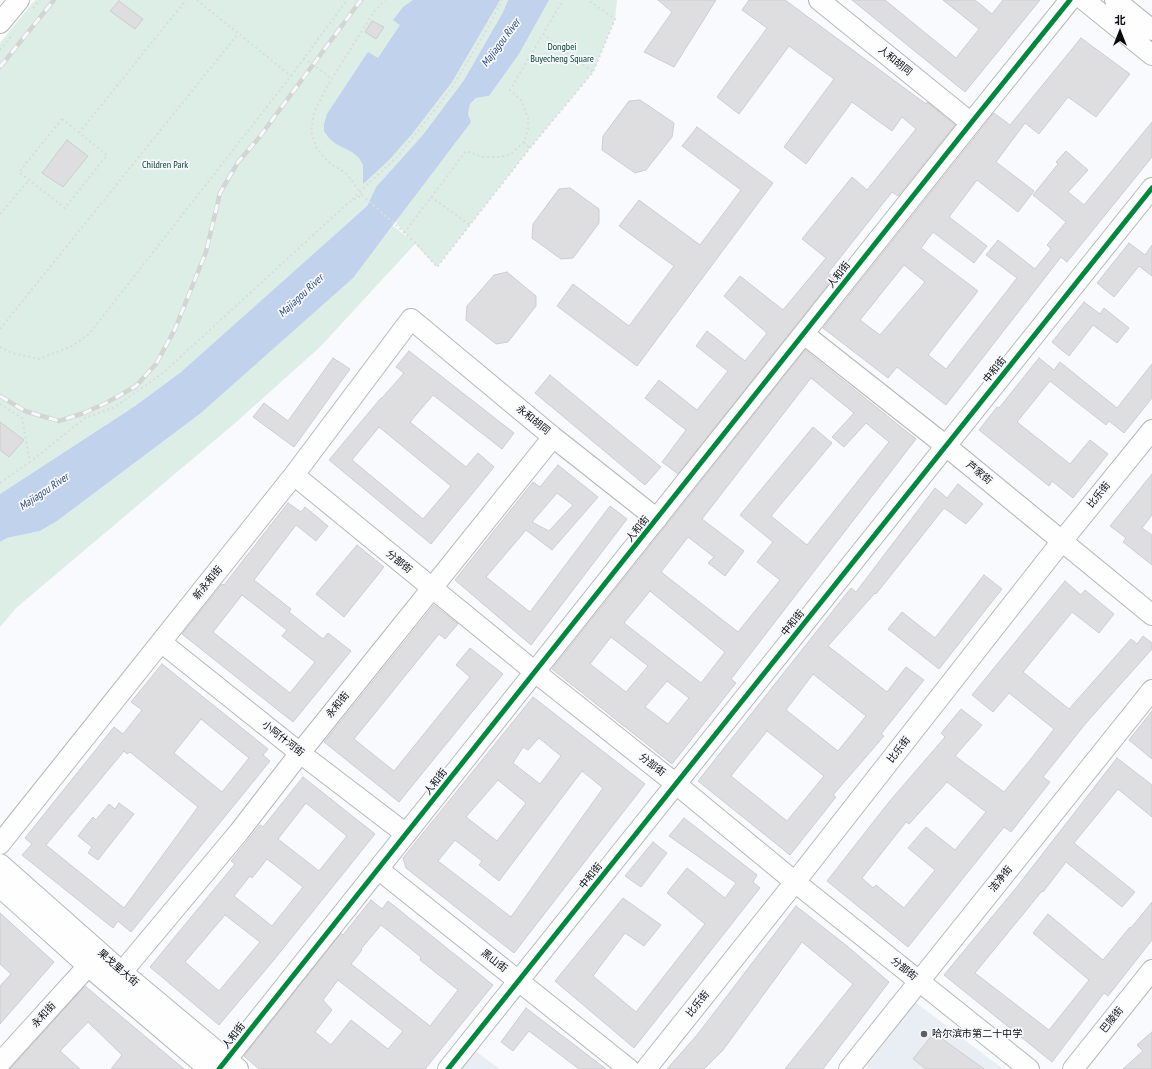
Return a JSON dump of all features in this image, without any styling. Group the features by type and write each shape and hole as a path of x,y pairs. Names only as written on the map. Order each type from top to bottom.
{"street":[{"path":"0,23 19,0"},
{"name":"人和胡同","path":"819,0 971,123"},
{"name":"人和街","path":"228,1066 378,869 1070,0"},
{"path":"1084,0 1152,55"},
{"path":"1115,0 1152,30"},
{"name":"中和街","path":"448,1069 1152,188"},
{"name":"永和胡同","path":"411,319 553,436 657,519"},
{"name":"新永和街","path":"0,844 294,475 411,319"},
{"name":"芦家街","path":"804,334 946,446 1152,615"},
{"name":"比乐街","path":"646,1069 795,882 1062,541 1152,430"},
{"name":"永和街","path":"122,972 239,832 300,753 553,436"},
{"name":"分部街","path":"294,475 535,672 1029,1069"},
{"name":"小阿什河街","path":"161,642 300,753 406,834"},
{"name":"洁净街","path":"849,1069 1152,690"},
{"name":"果戈里大街","path":"0,864 228,1066"},
{"name":"黑山街","path":"378,869 629,1069"},
{"name":"果戈里大街","path":"0,887 88,966 209,1069"},
{"name":"永和街","path":"0,1063 88,966"},
{"name":"巴陵街","path":"1073,1069 1152,970"}],"path":[{"path":"79,133 186,0"},
{"path":"197,0 291,76"},
{"path":"0,347 12,353 39,358 72,346 89,334 291,76 347,0"},
{"path":"385,0 373,13 332,79 314,113 311,131 316,147 328,162 347,174 359,192 416,243 437,268 530,148 593,72 615,19 588,0"},
{"path":"0,483 30,462 85,418 115,407 163,373 399,155 451,89 486,31 502,0"},
{"path":"404,233 466,151 482,157 500,157 511,154 524,142 528,129 528,118 522,102 510,90 563,0"},
{"path":"0,329 238,34"},
{"path":"543,34 593,72"},
{"path":"304,58 332,79"},
{"path":"62,119 107,155 65,208 29,180 19,172 62,119"},
{"path":"524,142 530,148"},
{"path":"0,214 29,180"},
{"path":"348,203 362,195"},
{"path":"431,197 470,226"},
{"path":"0,404 22,418 30,462"}],"shaded area":[{"name":"哈尔滨市第二十中学","path":"915,1002 1003,1069 869,1069 866,1066"},
{"path":"475,1051 500,1069 461,1069"}],"green space":[{"name":"Children Park","path":"35,0 508,0 503,12 464,80 422,136 376,187 367,206 181,372 135,406 0,494 0,43"},
{"name":"Dongbei Buyecheng Square","path":"548,0 617,0 615,19 593,72 530,148 437,267 415,244 320,347 234,424 16,608 0,627 0,542 7,538 40,531 57,521 201,413 352,278 393,226 410,239 396,223 399,217 470,122 468,114 470,104 476,98 489,96 519,54"}],"water":[{"path":"413,0 500,0 452,82 412,134 389,160 363,184 363,165 359,158 329,138 324,131 324,124 327,114 368,52 378,58 400,25 393,20 403,7"},
{"name":"Majiagou River","path":"508,0 549,0 519,54 489,96 476,98 470,104 468,114 471,122 353,278 201,413 57,521 40,531 7,538 0,542 0,494 135,406 181,372 367,206 376,187 422,136 464,80 503,12"}],"building":[{"path":"658,0 716,0 674,67 644,52 672,12"},
{"path":"749,0 785,0 926,104 927,102 955,125 898,196 892,192 828,273 834,277 678,474 662,462 686,430 645,398 659,380 697,410 728,371 696,346 707,331 745,361 767,333 724,296 740,276 783,310 826,258 802,239 852,177 867,190 916,129 902,117 892,131 852,102 806,164 784,147 834,79 789,46 739,114 717,97 767,28 742,10"},
{"path":"852,0 885,0 956,58 979,29 943,0 975,0 992,14 1003,0 1040,0 965,92"},
{"path":"119,1 143,19 135,29 110,11"},
{"path":"372,21 384,27 376,39 365,32"},
{"path":"1081,38 1130,74 1096,117 1068,97 1039,134 1025,123 996,162 1034,191 1018,212 977,180 949,217 987,246 974,263 933,232 921,248 978,291 928,355 946,369 1017,278 986,255 998,240 1035,269 1051,249 1047,245 1066,222 1033,195 1058,164 1056,162 1066,151 1088,170 1068,192 1084,205 1152,122 1152,157 1067,262 1061,257 946,405 897,367 888,378 823,328 994,113 1010,125","holes":["904,265 925,282 880,335 860,320"]},
{"path":"640,100 674,123 672,137 646,170 635,173 602,150 603,136 629,101"},
{"path":"697,127 773,183 637,366 557,306 573,284 629,326 674,266 619,226 639,200 700,245 741,190 682,146"},
{"path":"67,140 88,156 63,187 42,173"},
{"path":"570,188 599,209 599,223 573,258 561,259 532,238 533,224 559,189"},
{"path":"1129,243 1145,255 1152,245 1152,276 1139,266 1114,297 1097,283"},
{"path":"507,272 536,296 536,306 508,342 496,344 466,320 467,306 494,275"},
{"path":"1084,302 1100,314 1104,308 1129,328 1117,343 1093,325 1069,356 1052,342"},
{"path":"805,350 916,439 731,679 736,683 672,764 552,669","holes":["811,378 854,413 832,437 844,447 866,423 889,442 807,545 771,516 832,443 813,427 740,515 773,542 757,562 780,580 738,632 661,572 688,537 714,557 708,563 725,576 744,551 702,519","650,591 725,652 701,683 624,623","611,637 648,666 626,692 590,664","667,681 689,698 668,724 645,707"]},
{"path":"409,351 514,433 502,449 433,395 410,422 466,467 478,453 494,467 431,544 329,460 404,373 396,367","holes":["379,427 451,486 423,519 352,460"]},
{"path":"333,358 350,369 294,447 253,417 264,403 288,421"},
{"path":"1039,358 1054,370 1060,362 1117,408 1152,364 1152,398 1124,433 1109,421 1106,425 1050,381 1017,422 1070,464 1090,440 1108,454 1073,498 1052,481 1049,486 979,430 997,407 999,408"},
{"path":"550,375 661,467 645,485 535,393"},
{"path":"0,422 24,440 9,457 0,450"},
{"path":"558,465 598,497 552,550 526,530 486,577 530,612 610,506 627,519 531,645 455,580 533,482 540,487","holes":["557,493 573,505 549,531 532,522"]},
{"path":"1152,474 1152,515 1142,528 1152,535 1152,565 1123,542 1126,538 1110,526"},
{"path":"958,484 983,504 966,524 944,508 876,594 875,593 828,646 887,692 906,667 924,680 881,734 884,736 833,795 836,797 790,855 698,781 851,588 856,592 935,488 947,498","holes":["813,674 866,716 838,751 786,710","767,731 824,776 787,821 731,776"]},
{"path":"288,503 301,512 305,507 328,526 316,541 296,525 254,580 291,609 289,612 323,639 328,633 351,651 293,722 182,634 222,584 224,585","holes":["242,595 287,630 282,636 315,662 290,693 213,632"]},
{"path":"357,545 384,567 344,617 316,594"},
{"path":"984,575 1002,589 939,669 888,629 902,612 935,638"},
{"path":"1065,581 1081,595 1085,590 1114,614 1099,633 1072,612 1023,672 1069,709 1131,639 1137,644 1143,636 1152,643 1152,649 1086,723 1043,777 1050,782 1011,832 1004,827 908,947 827,881 889,802 945,737 941,733 961,709 982,725 955,756 1004,792 1054,729 1009,693 993,712 972,695","holes":["947,782 986,812 955,850 926,827 908,848 935,870 904,908 876,885 873,888 862,878 906,822 909,824"]},
{"path":"434,605 458,624 445,639 439,634 354,739 394,771 470,677 456,665 470,648 503,674 399,802 324,742"},
{"path":"162,664 268,749 263,755 270,761 131,932 118,921 113,928 22,855 32,844 25,838 114,727 123,734 142,710 131,702","holes":["201,719 249,758 222,792 174,753","124,751 127,754 130,752 198,807 124,908 46,845"]},
{"path":"533,697 645,784 514,953 406,868 403,858","holes":["539,738 561,756 540,784 513,763 523,747 528,750","582,771 603,788 511,917 438,861 455,840 482,861 479,865 499,881","498,780 526,803 497,841 466,817"]},
{"path":"1152,711 1152,759 1129,740"},
{"path":"1117,758 1152,785 1152,817 1118,789 1074,843 1135,892 1122,907 1066,862 1043,892 1042,891 975,973 1049,1030 1089,980 1033,933 1048,914 1103,960 1152,902 1152,940 1108,996 1104,993 1052,1062 944,975 1016,888"},
{"path":"303,777 375,834 273,961 219,1025 150,967 235,864 231,861 260,825 263,827","holes":["306,803 347,836 319,871 278,839","267,859 303,887 272,926 234,896 250,876 252,878","225,915 260,942 219,991 185,962"]},
{"path":"119,803 134,814 98,860 88,853 92,847 78,836 93,817 96,820 109,804 115,809"},
{"path":"684,818 757,875 753,882 760,888 634,1048 555,981 623,898 661,925 644,946 625,933 593,976 636,1012 705,924 667,893 687,868 725,898 736,883 669,836"},
{"path":"653,842 667,853 641,887 625,876"},
{"path":"371,900 382,909 388,901 493,985 425,1069 259,1069 244,1056 341,933 343,935","holes":["381,925 421,957 420,960 458,990 430,1026 351,964 362,950 361,949","338,980 403,1031 388,1049 351,1020 331,1045 315,1032 332,1010 323,1000"]},
{"path":"796,906 847,946 889,982 823,1069 785,1069 853,984 802,942 723,1050 704,1069 667,1069 697,1035"},
{"path":"0,913 54,962 0,1024 0,986 11,974 0,964"},
{"path":"85,986 184,1069 111,1069 122,1055 88,1022 60,1051 80,1069 10,1069"},
{"path":"526,1008 606,1069 579,1069 529,1031 513,1051 501,1042"},
{"path":"1152,1032 1152,1069 1123,1069 1143,1051 1137,1045"},
{"path":"934,1033 984,1069 926,1069 913,1059"}],"railway":[{"path":"0,67 54,0"},
{"path":"0,396 25,411 59,421 84,413 106,403 136,386 156,364 175,329 206,252 220,193 238,162 258,139 361,0"}],"cycle path":[{"path":"219,1069 1070,0"},
{"path":"448,1069 1152,188"}],"place":[{"name":"哈尔滨市第二十中学","path":"924,1034"}]}
